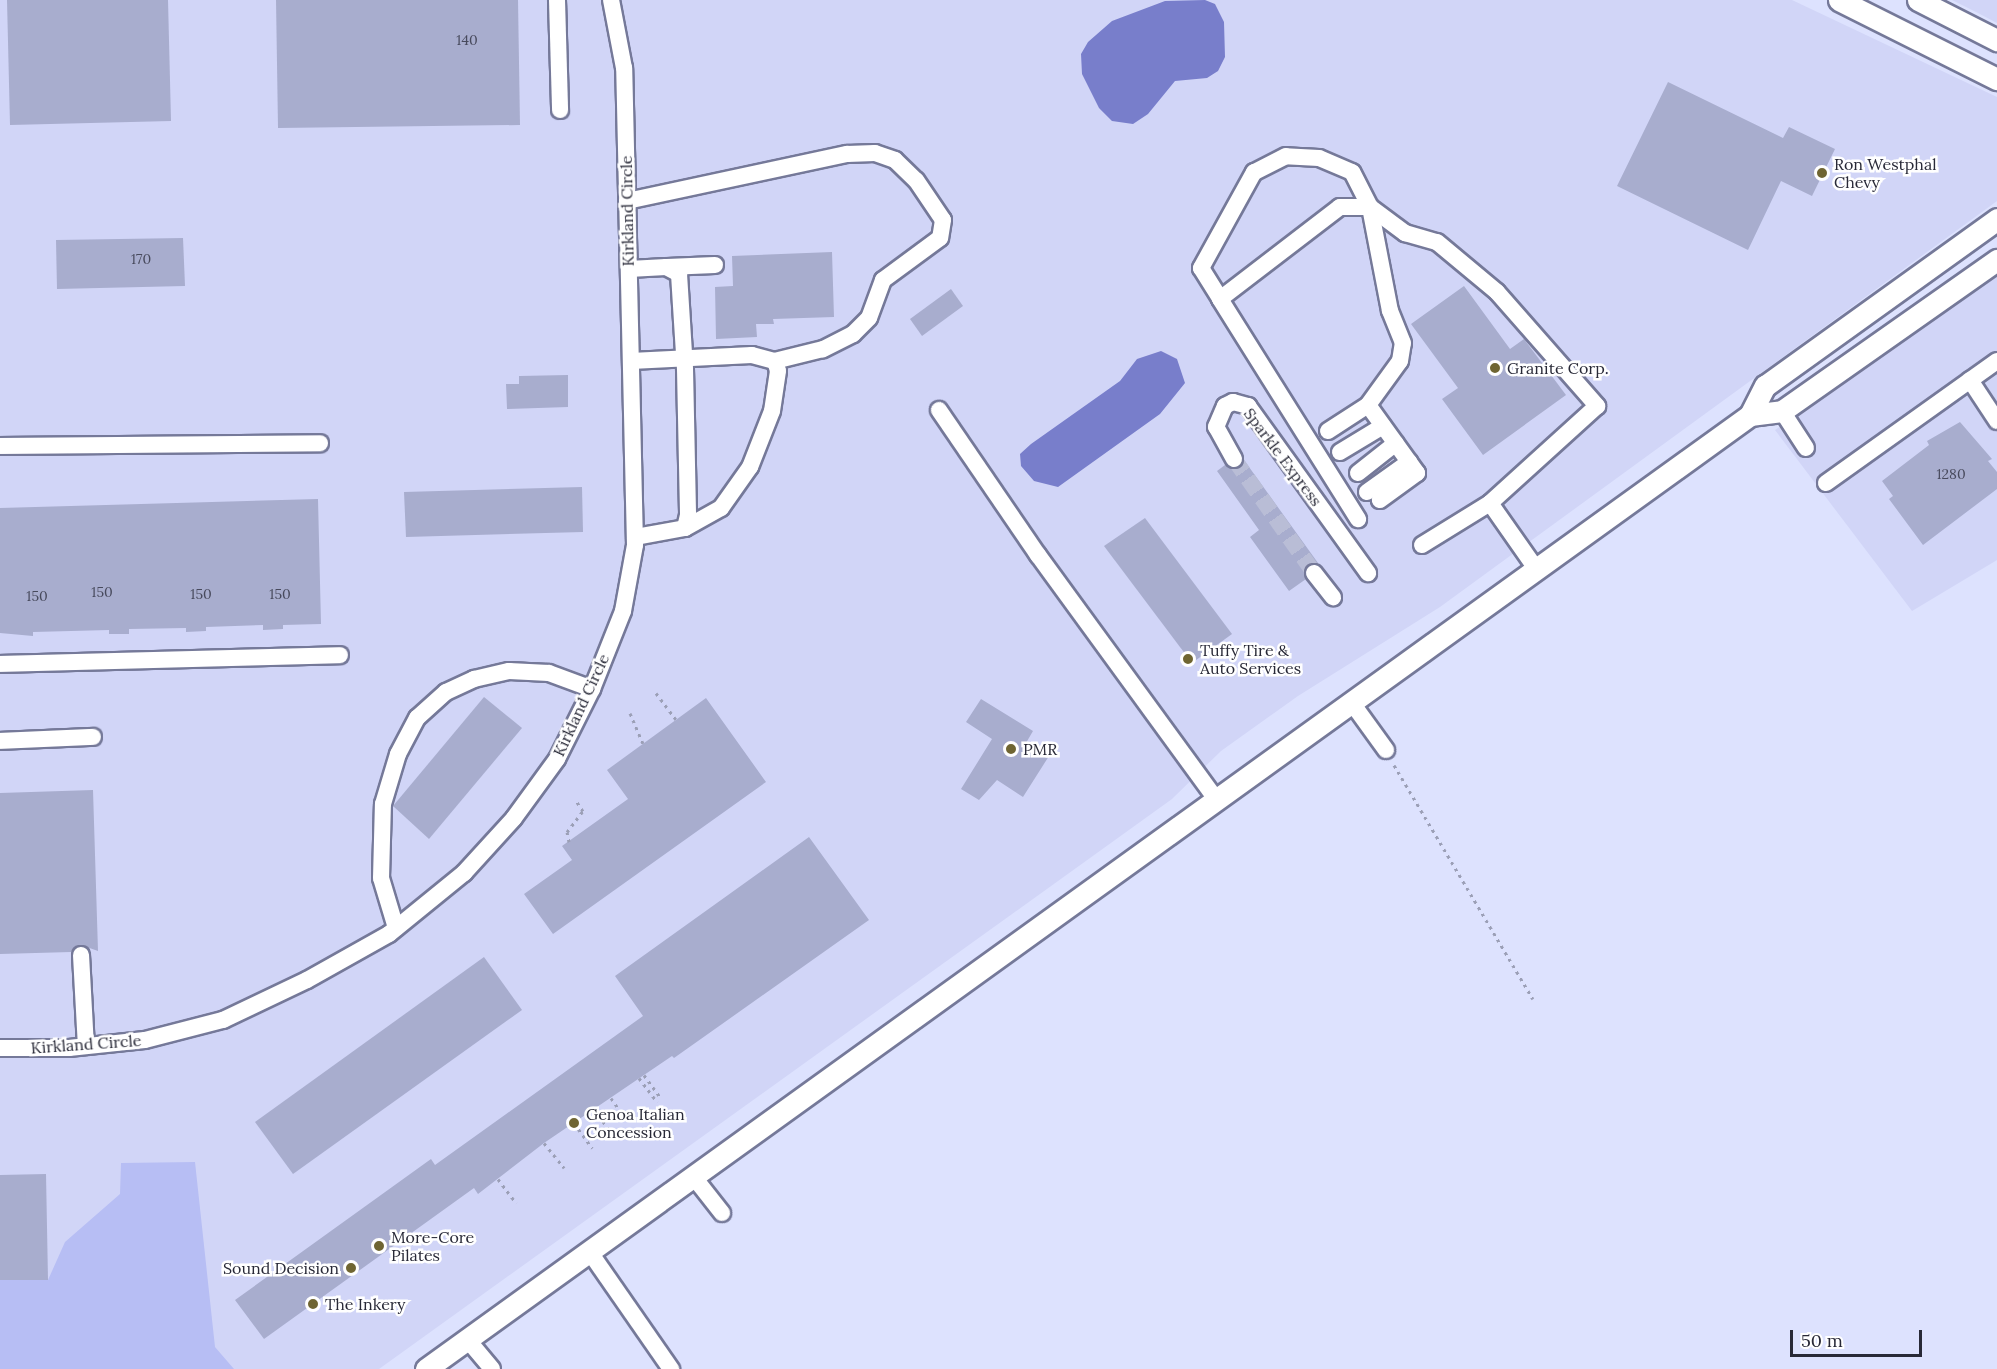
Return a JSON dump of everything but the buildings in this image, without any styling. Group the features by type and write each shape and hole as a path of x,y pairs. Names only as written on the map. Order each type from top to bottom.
{"main road":[{"path":"1839,0 1997,79"},
{"path":"1918,0 1997,40"},
{"path":"1750,416 1765,386 1997,219"},
{"path":"426,1369 1750,416 1782,411 1997,261"}],"street":[{"path":"557,0 560,110"},
{"name":"Kirkland Circle","path":"0,1048 86,1046 145,1040 223,1020 307,980 396,928 464,873 514,818 557,759 592,689 623,611 635,537 624,68 611,0"},
{"path":"627,201 847,154 875,153 895,160 916,180 943,220 940,238 883,280 869,318 853,334 823,349 775,361 752,355 631,362"},
{"path":"1328,431 1368,405 1400,361 1403,343 1390,311 1370,207 1352,172 1319,158 1286,156 1254,172 1201,268 1358,519"},
{"path":"1220,299 1340,207 1370,207 1405,233 1437,242 1497,291 1597,406 1490,504 1422,545"},
{"path":"629,269 716,265"},
{"path":"666,267 679,274 682,290 686,521"},
{"path":"635,537 721,508 750,467 772,411 778,370 775,361"},
{"path":"1826,483 1997,361"},
{"path":"1970,380 1997,421"},
{"name":"Sparkle Express","path":"1234,459 1216,427 1225,406 1233,402 1248,406 1368,573"},
{"path":"1368,405 1417,473 1373,496"},
{"path":"939,410 1038,555 1216,799"},
{"path":"1782,411 1806,448"},
{"path":"1340,452 1383,426"},
{"path":"0,446 320,443"},
{"path":"1358,473 1396,443"},
{"path":"1490,504 1537,570"},
{"path":"1314,573 1334,597"},
{"path":"0,664 340,655"},
{"path":"396,928 381,878 383,804 398,754 417,718 446,692 474,679 509,671 549,673 592,689"},
{"path":"1352,703 1386,750"},
{"path":"0,741 93,737"},
{"path":"81,955 86,1046"},
{"path":"693,1176 722,1213"},
{"path":"589,1251 671,1369"},
{"path":"467,1340 492,1369"}],"path":[{"path":"656,693 676,720"},
{"path":"630,713 640,729 639,736 643,743"},
{"path":"1386,750 1533,999"},
{"path":"569,842 567,832 583,811 577,802"},
{"path":"644,1075 661,1098"},
{"path":"639,1078 657,1101"},
{"path":"610,1098 628,1122"},
{"path":"594,1109 612,1134"},
{"path":"574,1123 592,1148"},
{"path":"544,1143 564,1168"},
{"path":"498,1179 516,1203"}],"shaded area":[{"path":"0,0 1792,0 1997,97 1997,201 1440,607 1298,696 1221,751 1172,799 379,1369 0,1369"},
{"path":"1205,0 1215,4 1224,22 1225,57 1218,71 1207,78 1175,81 1148,114 1133,124 1112,121 1099,108 1082,74 1081,54 1088,42 1112,21 1165,1"},
{"path":"1952,0 1997,0 1997,23 1978,13"},
{"path":"1997,272 1997,560 1912,611 1775,430"},
{"path":"1161,351 1177,359 1185,383 1160,414 1058,487 1034,481 1021,466 1020,454 1120,381 1137,359"},
{"path":"195,1162 215,1347 234,1369 0,1369 0,1280 48,1280 65,1242 120,1194 121,1163"}],"tunnel":[{"path":"1234,459 1314,573"}],"place":[{"name":"Ron Westphal Chevy","path":"1822,173"},
{"name":"Granite Corp.","path":"1495,368"},
{"name":"Tuffy Tire & Auto Services","path":"1188,659"},
{"name":"PMR","path":"1011,749"},
{"name":"Genoa Italian Concession","path":"574,1123"},
{"name":"More-Core Pilates","path":"379,1246"},
{"name":"Sound Decision","path":"351,1268"},
{"name":"The Inkery","path":"313,1304"}]}
